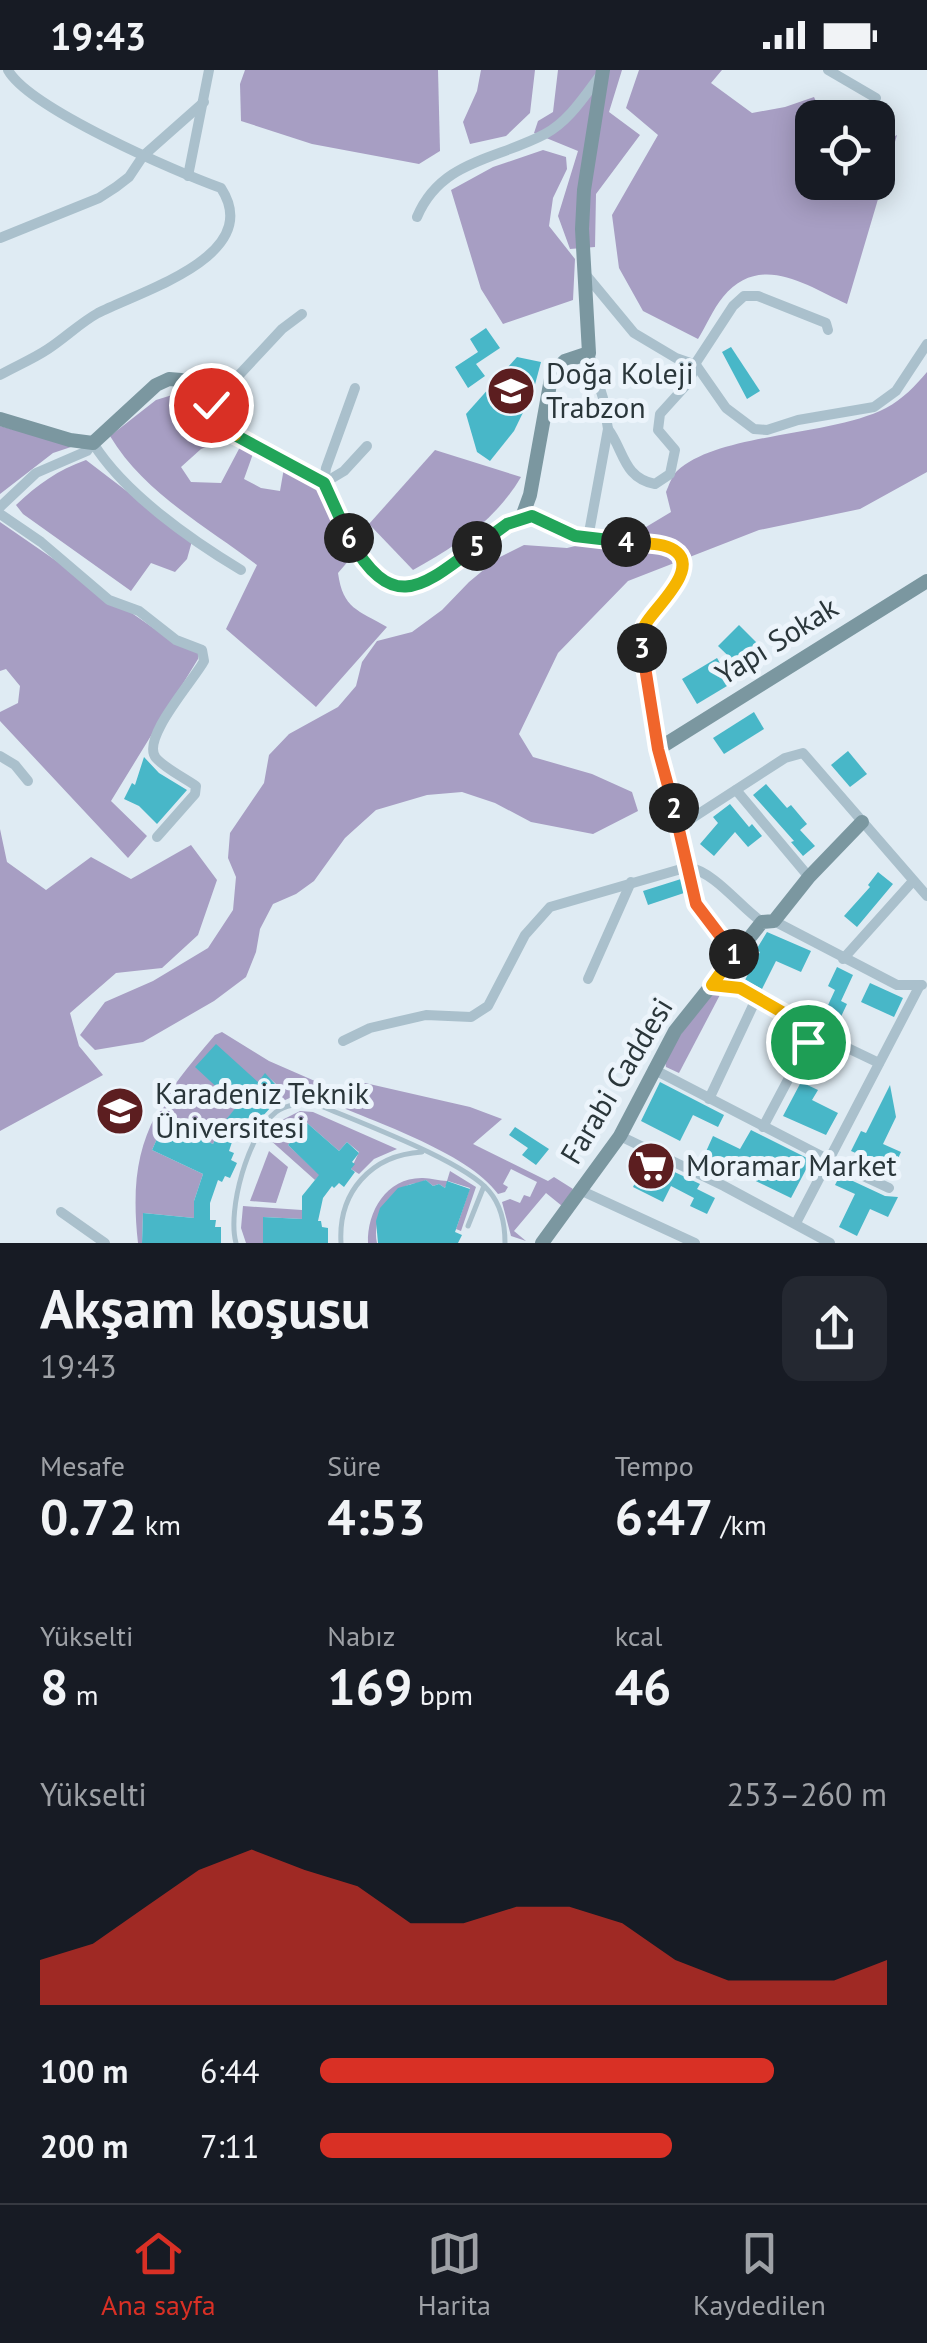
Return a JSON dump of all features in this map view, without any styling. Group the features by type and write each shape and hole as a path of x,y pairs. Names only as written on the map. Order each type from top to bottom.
{"street":[{"path":"0,374 46,350 95,315 189,271 214,252 230,218 221,188 143,156 22,88 8,70"},
{"path":"188,176 210,70"},
{"path":"828,70 876,98"},
{"path":"417,218 430,194 457,169 556,128 603,71"},
{"path":"588,538 608,429 589,353 582,230 584,190 603,71"},
{"path":"0,238 99,198 129,176 143,156 204,102"},
{"path":"586,275 634,333 696,365 726,408 754,430 874,407 896,391 927,344"},
{"path":"608,429 622,451 622,460 638,478 655,484 663,480 673,465 675,450 656,423 676,393 689,382 733,306 744,296 758,296 826,323 828,330"},
{"path":"211,405 282,329 302,314"},
{"path":"522,517 530,495 552,373 565,361 589,353"},
{"path":"158,837 187,805 196,786 157,759 152,741 204,661 202,650 176,640 139,611 108,600 0,510 36,473 87,451 156,386 170,379 193,385 224,426 238,437 324,483"},
{"path":"355,388 324,483 361,560 376,575 408,586 423,585 507,524 532,516 575,536 662,546 676,551 681,558 682,576 645,625 643,665 658,749 680,826 689,886 696,904 736,956"},
{"path":"0,419 93,443 111,468 171,524 240,570"},
{"path":"324,483 344,471 367,446"},
{"name":"Yapı Sokak","path":"658,749 927,581"},
{"path":"680,826 785,758 803,753 927,896"},
{"path":"0,756 15,765 28,781"},
{"path":"736,790 809,877"},
{"name":"Farabi Caddesi","path":"542,1243 620,1136 675,1031 736,956 862,822"},
{"path":"343,1040 370,1028 426,1014 471,1018 488,1006 525,935 550,906 688,867 768,921 843,959 896,985 924,984"},
{"path":"843,959 913,881"},
{"path":"588,979 631,882"},
{"path":"796,1223 924,984"},
{"path":"712,985 740,988 810,1030 879,1063"},
{"path":"708,1099 757,997"},
{"path":"763,1127 808,1042 810,1030"},
{"path":"653,1069 889,1188"},
{"path":"620,1136 830,1243"},
{"path":"582,1192 695,1243"},
{"path":"61,1212 106,1243"}],"lane":[{"path":"236,1243 232,1228 235,1198 268,1121 287,1107 314,1103 464,1170 496,1201 504,1243"},
{"path":"341,1243 345,1204 357,1183 378,1164 393,1157 425,1152"},
{"path":"468,1226 484,1186"}],"shaded area":[{"path":"245,70 438,70 440,151 419,164 312,144 241,121 240,84"},
{"path":"481,70 535,70 530,113 506,136 470,144 463,122 477,91"},
{"path":"558,70 622,70 609,112 640,135 596,194 595,247 570,249 558,216 578,151 534,133 538,121 553,112"},
{"path":"639,70 722,70 711,83 752,113 795,104 795,200 878,200 847,304 800,282 768,274 752,276 737,284 719,302 698,339 643,311 619,268 612,215 658,135 626,108"},
{"path":"543,150 566,157 567,169 553,198 549,226 575,259 573,300 503,324 481,289 451,190 493,167"},
{"path":"927,372 927,472 860,509 759,530 628,581 558,653 519,734 533,757 592,774 632,792 638,811 593,834 531,822 495,803 462,792 427,795 376,810 345,838 314,881 273,904 260,929 246,977 214,1001 143,1042 95,1050 80,1035 105,1002 153,981 208,948 233,910 236,877 228,858 230,833 264,783 269,755 289,734 338,707 356,686 362,662 377,641 412,632 498,558 524,545 567,548 641,530 671,512 666,492 671,481 677,471 696,458 747,442 863,417 898,401"},
{"path":"182,392 213,413 226,439 201,449 181,467 191,482 221,483 240,447 254,451 244,479 261,488 280,491 284,468 315,482 356,552 338,573 340,585 353,607 387,627 316,707 226,629 257,565 158,492 110,436 156,400"},
{"path":"0,426 74,446 53,453 0,494"},
{"path":"435,450 521,477 499,507 473,531 413,570 369,524"},
{"path":"86,460 192,541 187,559 175,572 151,563 131,591 23,514 16,505 49,478"},
{"path":"0,522 162,634 199,649 198,659 111,801 147,836 128,858 0,721 0,712 18,703 20,686 6,669 0,671"},
{"path":"0,829 7,862 46,890 91,857 131,879 191,845 217,880 198,935 162,968 116,973 70,1013 79,1046 103,1075 0,1131"},
{"path":"714,989 722,991 679,1073 666,1067 664,1057"},
{"path":"222,1032 269,1061 324,1085 365,1083 470,1107 502,1119 473,1144 548,1181 554,1177 573,1189 562,1206 546,1193 514,1231 526,1241 511,1236 502,1202 510,1199 520,1203 524,1195 530,1197 537,1182 511,1169 503,1184 508,1187 498,1194 484,1179 441,1151 317,1097 294,1096 272,1106 267,1102 276,1084 265,1074 221,1126 213,1144 165,1121 152,1150 203,1174 194,1201 194,1218 143,1213 142,1243 138,1243 137,1179 149,1129 175,1084 215,1035"},
{"path":"300,1111 313,1112 397,1149 374,1159 359,1174 351,1169 359,1152 347,1142 339,1151 307,1123 288,1145 320,1175 315,1180 269,1139 280,1121"},
{"path":"269,1151 288,1167 276,1203 250,1201"},
{"path":"450,1171 476,1187 461,1231 456,1229 470,1188 448,1181 445,1188 433,1186 426,1180 402,1188 388,1200 379,1216 377,1243 368,1243 375,1208 390,1190 410,1179 447,1181"},
{"path":"243,1206 302,1210 302,1219 263,1217 263,1243 246,1243 241,1228"}],"building":[{"path":"486,328 500,348 476,364 485,376 468,388 455,367 478,352 470,339"},
{"path":"731,347 760,391 747,399 722,352"},
{"path":"517,357 541,362 533,392 514,431 490,461 477,452 466,414"},
{"path":"739,625 768,654 748,675 718,646"},
{"path":"717,658 732,683 697,704 682,679"},
{"path":"754,712 764,729 724,754 713,738"},
{"path":"848,751 867,774 850,787 831,765"},
{"path":"144,757 159,773 187,790 157,824 139,806 124,799 132,783 135,785"},
{"path":"766,784 807,824 800,830 815,846 803,856 753,795"},
{"path":"730,804 762,836 748,847 735,832 714,856 700,844 718,823 713,817"},
{"path":"878,872 893,884 857,927 844,916"},
{"path":"681,879 684,893 648,905 643,891"},
{"path":"767,932 811,951 801,972 776,961 762,989 745,980"},
{"path":"837,967 853,975 841,1001 847,1004 838,1023 823,1016 835,990 828,986"},
{"path":"870,983 903,998 894,1017 861,1002"},
{"path":"216,1044 258,1082 265,1073 276,1085 267,1102 272,1106 261,1118 256,1114 250,1117 234,1136 229,1151 234,1153 231,1160 237,1163 230,1178 218,1180 210,1203 210,1220 216,1220 215,1227 221,1227 221,1243 142,1243 143,1213 194,1218 194,1201 203,1174 152,1150 165,1121 213,1144 237,1106 195,1067"},
{"path":"660,1082 724,1115 718,1127 693,1115 680,1141 641,1121"},
{"path":"801,1082 818,1090 812,1100 838,1113 826,1135 783,1116"},
{"path":"890,1085 896,1117 883,1144 901,1152 893,1169 851,1151 861,1131 866,1133"},
{"path":"307,1123 339,1151 347,1142 359,1153 352,1162 355,1172 344,1187 339,1183 332,1186 323,1198 318,1221 328,1228 328,1243 263,1243 263,1217 302,1219 302,1196 319,1175 288,1145"},
{"path":"515,1127 549,1149 536,1165 522,1155 528,1148 509,1135"},
{"path":"751,1130 811,1160 791,1198 704,1156 713,1136 740,1149"},
{"path":"647,1159 700,1184 697,1189 715,1198 707,1214 690,1206 694,1198 671,1186 663,1202 633,1187"},
{"path":"840,1175 885,1196 898,1197 888,1217 870,1209 857,1236 839,1227 855,1194 835,1185"},
{"path":"426,1180 433,1186 445,1188 447,1181 470,1189 455,1232 462,1235 458,1243 378,1243 376,1221 380,1208 398,1188"}],"place":[{"name":"Doğa Koleji Trabzon","path":"511,391"},
{"name":"Karadeniz Teknik Üniversitesi","path":"120,1111"},
{"name":"Moramar Market","path":"651,1166"}],"route":[{"path":"211,405 224,426 238,437 324,483 361,560 389,582 423,585 522,517 532,516 575,536 676,551 681,558 682,576 645,625 643,665 663,776 680,826 689,886 708,923 736,956 712,985 740,988 803,1024 810,1030 808,1042"}]}
